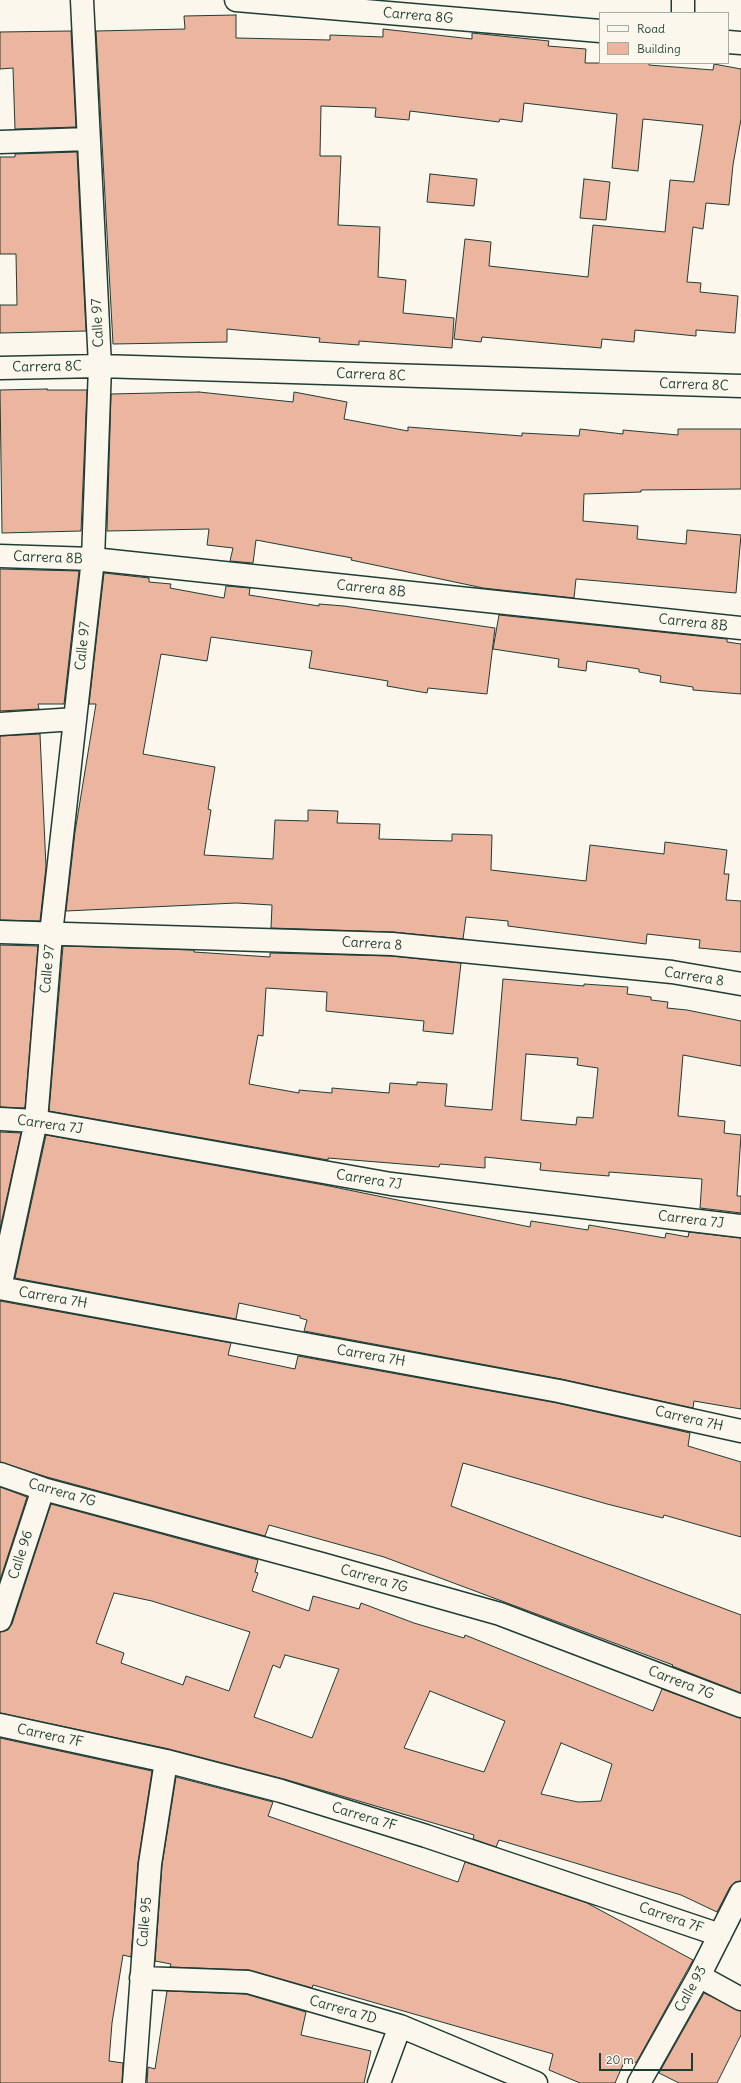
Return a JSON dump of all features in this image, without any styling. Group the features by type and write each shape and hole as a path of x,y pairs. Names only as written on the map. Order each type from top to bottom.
{"street":[{"name":"Calle 97","path":"0,1288 36,1121 51,934 93,559 100,366 82,0"},
{"name":"Carrera 8G","path":"236,0 599,31"},
{"path":"683,0 683,12"},
{"path":"729,42 741,44"},
{"path":"0,142 88,139"},
{"name":"Carrera 8C","path":"0,368 100,366 741,386"},
{"name":"Carrera 8B","path":"0,556 93,559 741,628"},
{"path":"0,724 75,719"},
{"name":"Carrera 8","path":"0,932 392,944 672,972 741,984"},
{"name":"Carrera 7J","path":"0,1119 36,1121 391,1184 741,1226"},
{"name":"Carrera 7H","path":"0,1288 560,1390 741,1431"},
{"name":"Carrera 7G","path":"0,1474 43,1489 322,1564 500,1614 741,1706"},
{"name":"Calle 96","path":"0,1620 43,1489"},
{"name":"Carrera 7F","path":"0,1725 166,1761 281,1791 426,1836 720,1935"},
{"name":"Calle 95","path":"134,2083 150,1864 166,1761"},
{"name":"Calle 93","path":"639,2083 699,1976 741,1893"},
{"path":"699,1976 741,1998"},
{"name":"Carrera 7D","path":"141,1978 248,1982 400,2026 536,2083"},
{"path":"379,2083 400,2026"}],"building":[{"path":"236,15 236,38 330,40 330,35 383,37 383,29 472,39 472,33 549,41 548,46 586,49 585,63 649,64 713,70 714,64 741,69 741,119 733,165 729,205 706,203 703,229 693,227 687,282 701,283 700,292 738,296 735,333 696,330 696,336 635,330 634,342 602,339 601,348 482,337 481,342 454,339 465,239 491,242 489,266 588,277 593,225 665,232 670,180 694,182 703,125 643,119 638,171 612,168 617,114 524,103 522,122 500,119 499,122 410,111 409,120 375,117 376,108 321,106 320,156 341,156 338,225 380,227 378,277 406,280 403,313 454,318 452,348 359,341 359,345 319,342 320,338 227,329 227,342 113,344 96,31 185,29 184,16"},
{"path":"71,31 76,127 15,129 13,68 0,69 0,32"},
{"path":"77,152 86,331 0,333 0,305 17,305 16,254 0,254 0,157 15,157 15,154"},
{"path":"430,174 477,179 474,206 427,202"},
{"path":"584,179 610,182 606,220 580,218"},
{"path":"0,390 87,390 81,531 2,533"},
{"path":"199,392 293,402 294,392 347,402 344,419 408,431 408,427 522,436 522,433 579,436 580,429 623,434 623,430 678,435 678,429 741,429 741,489 641,490 641,492 584,494 583,521 638,526 637,539 686,544 687,530 741,535 736,593 576,579 574,598 483,588 351,560 352,558 256,540 253,563 230,561 233,548 207,545 209,529 107,531 111,394"},
{"path":"0,569 79,571 64,704 38,704 39,709 0,711"},
{"path":"104,573 149,578 149,582 171,584 170,588 224,598 226,586 250,588 249,595 319,606 319,604 344,606 495,628 487,694 428,688 427,693 387,686 388,681 309,668 312,651 211,637 207,661 161,654 143,754 215,767 208,809 211,810 204,855 273,859 275,820 308,821 308,810 338,811 337,823 380,824 379,839 452,841 452,834 492,835 491,870 586,881 590,845 664,854 665,842 727,850 724,874 729,874 726,900 741,901 741,952 699,948 700,940 647,934 646,944 508,926 508,921 466,917 463,939 392,932 271,928 272,905 236,903 66,911 75,832 96,704 89,704"},
{"path":"499,615 727,639 727,642 741,644 741,694 693,690 693,687 660,682 661,676 639,672 639,669 587,661 586,671 558,667 559,659 493,649"},
{"path":"40,734 46,867 40,921 0,920 0,736"},
{"path":"0,945 38,946 25,1108 0,1107"},
{"path":"63,946 194,950 194,952 270,957 270,953 391,956 461,963 453,1034 423,1031 424,1021 326,1011 327,992 266,988 263,1036 258,1035 249,1084 299,1093 299,1090 332,1093 332,1088 389,1093 390,1083 417,1085 417,1082 447,1084 445,1106 492,1110 503,979 584,986 584,984 628,987 627,994 651,997 651,1000 668,1002 667,1008 687,1010 741,1021 741,1066 683,1055 678,1116 725,1121 724,1133 741,1135 737,1196 741,1196 741,1213 700,1208 702,1179 609,1172 609,1176 540,1170 541,1163 485,1157 485,1168 440,1164 439,1167 328,1158 328,1160 49,1111","holes":["526,1054 578,1058 577,1065 598,1068 593,1118 577,1117 576,1125 521,1120"]},
{"path":"0,1132 21,1133 0,1229"},
{"path":"46,1135 324,1185 530,1227 531,1221 588,1230 589,1225 665,1238 666,1233 688,1237 689,1232 741,1238 741,1409 694,1401 693,1408 561,1379 304,1331 307,1320 300,1318 300,1316 239,1303 236,1319 15,1278"},
{"path":"0,1301 231,1343 228,1355 295,1369 298,1356 557,1403 690,1433 688,1446 741,1462 741,1537 664,1515 663,1518 607,1504 463,1463 451,1506 741,1615 741,1693 672,1666 673,1665 384,1557 269,1525 265,1536 47,1477 0,1462"},
{"path":"0,1487 27,1497 0,1580"},
{"path":"51,1504 258,1560 255,1572 258,1573 252,1591 309,1611 313,1596 359,1609 361,1603 414,1623 464,1638 465,1635 653,1711 662,1689 741,1718 741,1881 735,1882 730,1887 717,1912 681,1895 499,1840 496,1847 473,1839 474,1835 284,1779 169,1749 0,1713 0,1632 8,1630 12,1624","holes":["114,1593 152,1601 250,1632 229,1691 186,1676 183,1685 121,1663 124,1653 96,1643","285,1655 339,1669 312,1738 254,1717 273,1665 280,1668","430,1691 505,1721 484,1772 404,1748","561,1743 612,1764 601,1801 578,1802 541,1794"]},
{"path":"0,1738 152,1771 138,1863 131,1957 123,1955 112,2023 109,2061 123,2063 122,2083 0,2083"},
{"path":"176,1777 273,1802 268,1816 458,1882 465,1862 587,1903 693,1960 636,2063 626,2058 615,2083 580,2083 549,2070 553,2054 313,1985 312,1988 249,1970 170,1967 171,1964 155,1961 162,1865"},
{"path":"167,1991 246,1994 306,2012 301,2035 371,2051 364,2083 147,2083 148,2067 155,2069"},
{"path":"704,1993 741,2011 741,2035 717,2083 679,2083 659,2073"}]}
